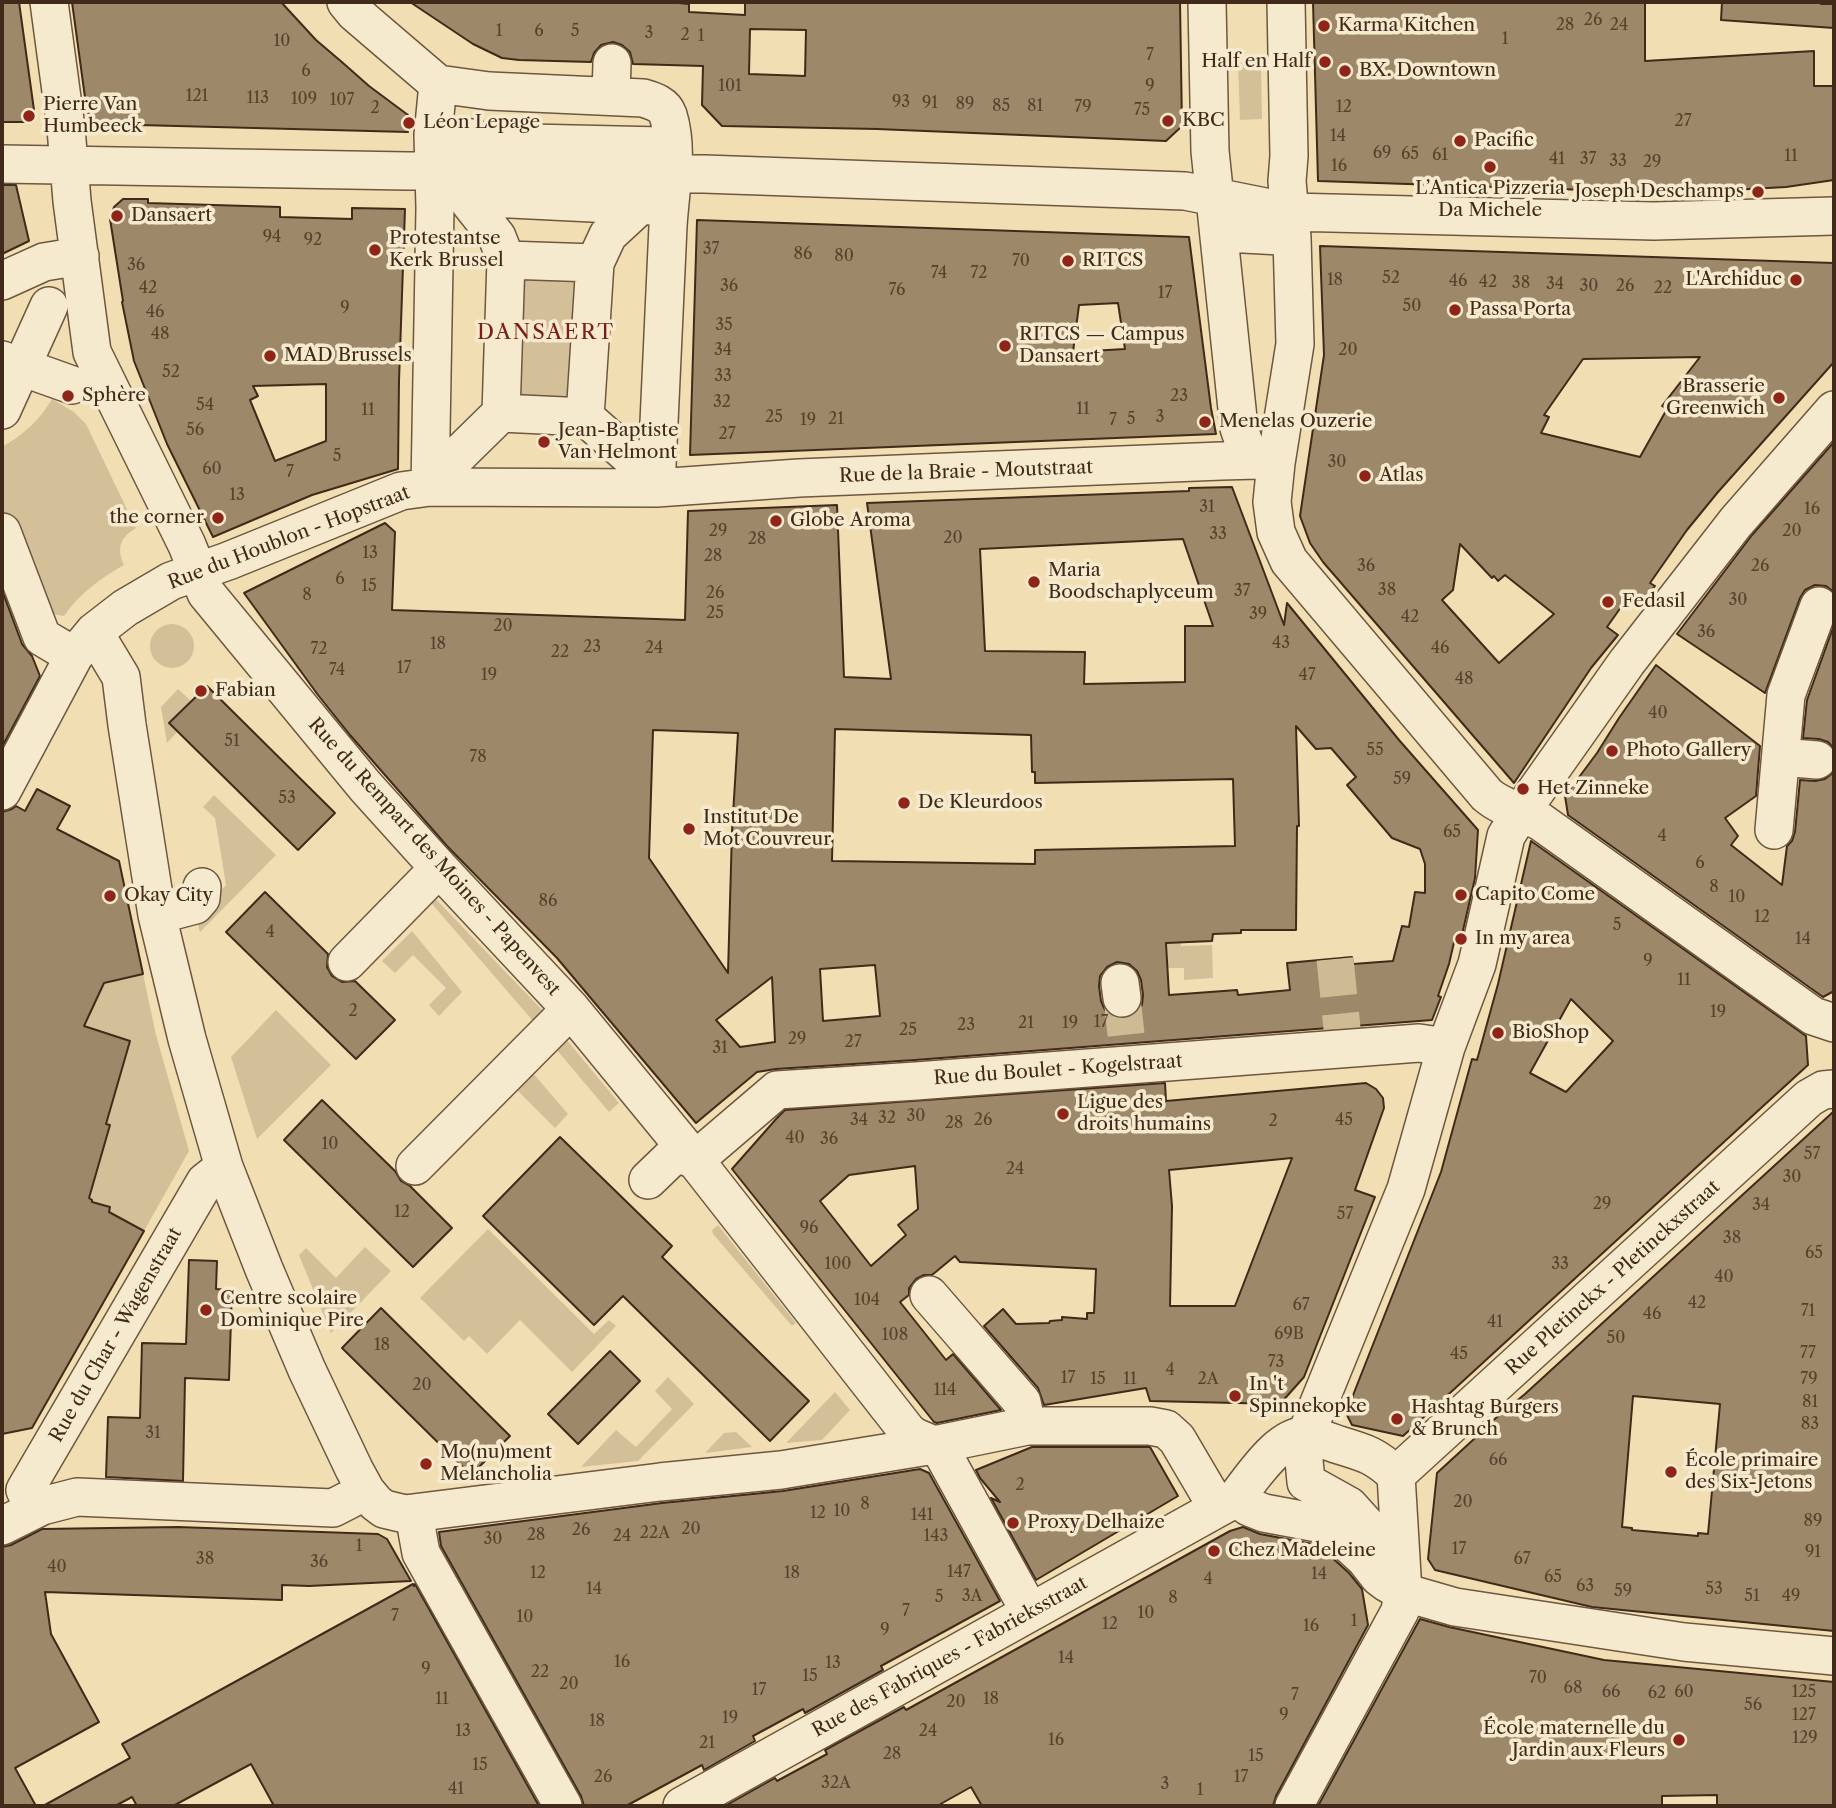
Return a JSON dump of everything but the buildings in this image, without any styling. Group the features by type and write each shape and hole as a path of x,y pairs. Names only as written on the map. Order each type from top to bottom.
{"street":[{"name":"Rue du Rempart des Moines - Papenvest","path":"50,2 92,352 187,545 206,593 365,786 571,1009 695,1160 908,1432 934,1445 943,1454 1030,1612"},
{"path":"2,164 471,170 636,175 652,156 674,146 665,109 611,79 489,91 438,84 355,13 346,2"},
{"path":"1207,2 1210,151 1239,428 1246,449 1267,461"},
{"path":"1286,2 1289,156 1286,224 1295,344 1267,461 1276,532 1289,561 1482,789 1499,804 1541,822 1813,1016 1834,1023"},
{"path":"438,84 433,135 438,477"},
{"path":"463,175 485,142 652,156 704,174 1185,191 1214,197 1286,224"},
{"path":"646,475 652,156"},
{"path":"463,175 641,202 608,235 595,262 585,417"},
{"path":"438,477 501,413 506,260 497,237 463,175"},
{"path":"1225,233 1286,224 1654,221 1834,216"},
{"path":"2,281 44,262 80,256"},
{"path":"506,260 595,262"},
{"path":"2,410 11,364 49,306"},
{"path":"11,364 72,386"},
{"path":"1305,1455 1406,1189 1446,1047 1477,964 1506,836 1635,651 1736,522 1834,410"},
{"path":"501,413 585,417 646,475"},
{"name":"Rue de la Braie - Moutstraat","path":"438,477 646,475 799,478 1267,461"},
{"name":"Rue du Houblon - Hopstraat","path":"2,791 84,644 125,608 171,581 438,477"},
{"path":"2,531 42,637 84,644 121,677 158,915 187,1039 224,1167 307,1370 366,1492 384,1509 405,1514 417,1513 781,1470 934,1445 1027,1426 1150,1426 1166,1429 1177,1438 1234,1501 1264,1513 1328,1525 1366,1559 1379,1577 1395,1579 1455,1607 1684,1642 1834,1656"},
{"path":"1774,831 1786,695 1819,606"},
{"path":"1781,757 1816,760"},
{"path":"346,962 439,868"},
{"path":"158,915 195,905 201,898 202,887"},
{"path":"415,1166 571,1009"},
{"name":"Rue du Boulet - Kogelstraat","path":"695,1160 777,1090 1128,1054 1419,1043 1446,1047"},
{"name":"Rue Pletinckx - Pletinckxstraat","path":"1349,1506 1389,1477 1809,1098 1823,1090 1834,1088"},
{"path":"648,1180 676,1153 695,1160"},
{"name":"Rue du Char - Wagenstraat","path":"20,1490 205,1182 224,1167"},
{"path":"929,1295 1022,1402 1027,1426"},
{"path":"1234,1501 1272,1454 1293,1439 1377,1537 1395,1579"},
{"path":"1294,1806 1400,1611 1395,1579 1389,1477 1383,1463 1369,1453 1305,1455"},
{"path":"2,1526 20,1490 76,1497 333,1508 366,1492"},
{"name":"Rue des Fabriques - Fabrieksstraat","path":"682,1806 1234,1501"},
{"path":"417,1513 421,1553 562,1806"}],"shaded area":[{"path":"1238,63 1261,63 1262,119 1240,120"},
{"path":"510,271 588,273 584,412 505,410"},
{"path":"52,399 74,412 86,424 136,528 121,544 120,553 124,565 91,587 64,616 42,612 2,506 2,447 30,426"},
{"path":"172,624 187,631 194,646 187,661 172,668 157,661 150,646 157,631"},
{"path":"178,689 191,701 169,723 177,732 167,743 161,707"},
{"path":"214,795 276,855 200,932 196,916 226,885 215,818 203,807"},
{"path":"430,893 543,1011 533,1021 426,897"},
{"path":"412,931 462,992 439,1016 429,1005 446,988 413,955 395,973 382,961"},
{"path":"1180,937 1181,946 1212,945 1213,978 1184,980 1184,968 1168,968 1167,938"},
{"path":"143,974 156,1035 189,1151 144,1231 109,1212 110,1207 92,1202 89,1198 110,1126 106,1124 130,1041 84,1026 100,985"},
{"path":"276,1010 331,1065 257,1139 231,1057"},
{"path":"566,1039 619,1103 609,1112 556,1049"},
{"path":"532,1072 568,1114 555,1128 516,1089"},
{"path":"718,1225 796,1323 792,1326 713,1234 712,1230"},
{"path":"488,1229 594,1334 609,1320 616,1326 572,1372 520,1320 487,1354 469,1336 464,1341 420,1298"},
{"path":"365,1247 391,1271 331,1333 299,1255 306,1248 336,1278"},
{"path":"668,1377 694,1404 638,1461 581,1467 616,1430 636,1447 672,1409 655,1391"},
{"path":"835,1392 850,1410 822,1440 786,1443"},
{"path":"736,1432 752,1447 705,1453 724,1433"}],"tunnel":[{"path":"1335,959 1344,1048"},
{"path":"1122,998 1127,1043"}],"place":[{"name":"Karma Kitchen","path":"1324,26"},
{"name":"Half en Half","path":"1325,62"},
{"name":"BX. Downtown","path":"1345,71"},
{"name":"Pierre Van Humbeeck","path":"29,116"},
{"name":"KBC","path":"1168,121"},
{"name":"Léon Lepage","path":"409,123"},
{"name":"Pacific","path":"1460,141"},
{"name":"L’Antica Pizzeria Da Michele","path":"1490,167"},
{"name":"Joseph Deschamps","path":"1758,192"},
{"name":"Dansaert","path":"117,216"},
{"name":"Protestantse Kerk Brussel","path":"375,250"},
{"name":"RITCS","path":"1068,261"},
{"name":"L'Archiduc","path":"1796,280"},
{"name":"Passa Porta","path":"1455,310"},
{"name":"RITCS — Campus Dansaert","path":"1005,346"},
{"name":"MAD Brussels","path":"270,356"},
{"name":"Sphère","path":"68,396"},
{"name":"Brasserie Greenwich","path":"1779,398"},
{"name":"Menelas Ouzerie","path":"1205,422"},
{"name":"Jean-Baptiste Van Helmont","path":"544,442"},
{"name":"Atlas","path":"1365,476"},
{"name":"the corner","path":"218,518"},
{"name":"Globe Aroma","path":"776,521"},
{"name":"Maria Boodschaplyceum","path":"1034,582"},
{"name":"Fedasil","path":"1608,602"},
{"name":"Fabian","path":"201,691"},
{"name":"Photo Gallery","path":"1612,751"},
{"name":"Het Zinneke","path":"1523,789"},
{"name":"De Kleurdoos","path":"904,803"},
{"name":"Institut De Mot Couvreur","path":"689,829"},
{"name":"Capito Come","path":"1461,895"},
{"name":"Okay City","path":"110,896"},
{"name":"In my area","path":"1461,939"},
{"name":"BioShop","path":"1498,1033"},
{"name":"Ligue des droits humains","path":"1063,1114"},
{"name":"Centre scolaire Dominique Pire","path":"206,1310"},
{"name":"In 't Spinnekopke","path":"1235,1396"},
{"name":"Hashtag Burgers & Brunch","path":"1397,1419"},
{"name":"Mo(nu)ment Melancholia","path":"426,1464"},
{"name":"École primaire des Six-Jetons","path":"1671,1472"},
{"name":"Proxy Delhaize","path":"1013,1523"},
{"name":"Chez Madeleine","path":"1214,1551"},
{"name":"École maternelle du Jardin aux Fleurs","path":"1679,1740"}],"district":[{"name":"DANSAERT","path":"546,333"}]}
